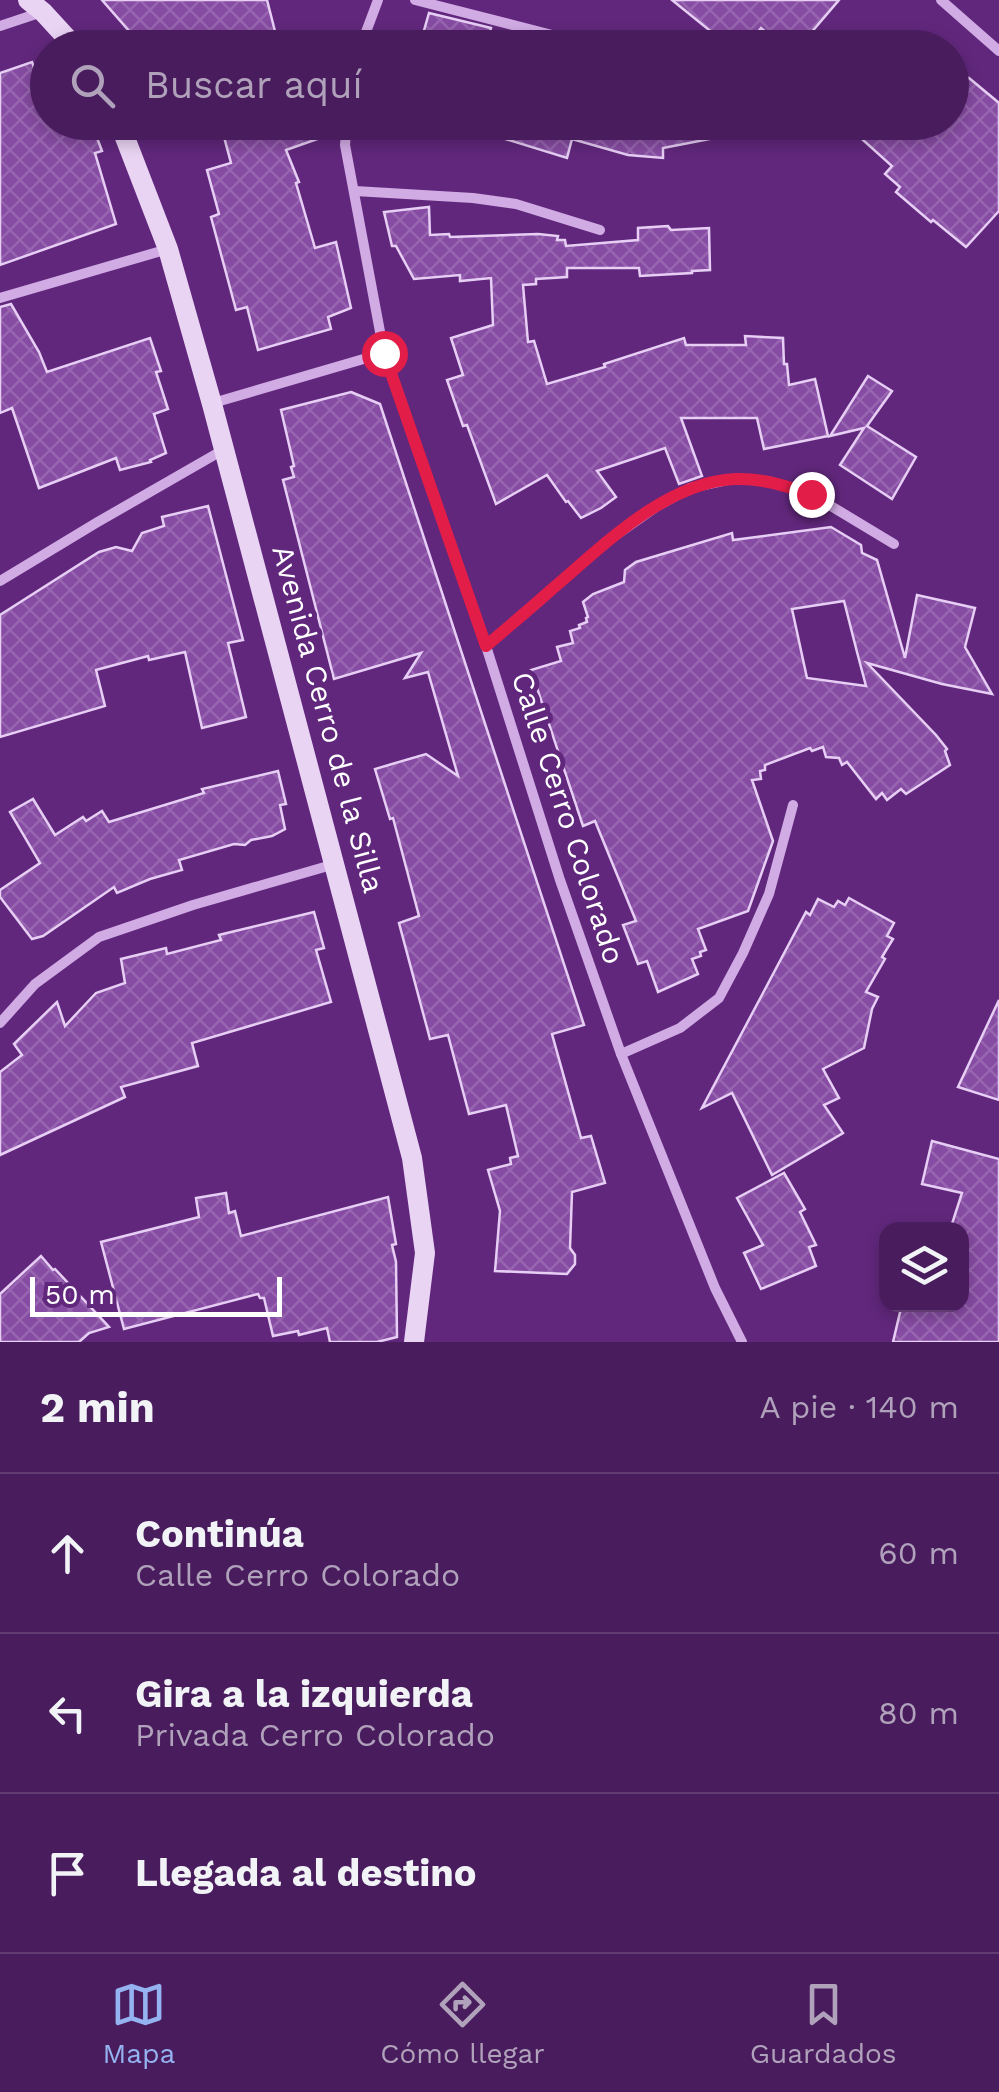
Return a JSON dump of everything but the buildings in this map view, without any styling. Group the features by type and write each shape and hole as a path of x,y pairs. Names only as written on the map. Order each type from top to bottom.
{"main road":[{"path":"36,6 59,30"},
{"name":"Avenida Cerro de la Silla","path":"127,140 168,250 225,450 412,1158 425,1253 414,1342"}],"street":[{"path":"367,30 378,0"},
{"path":"415,0 533,30"},
{"path":"941,0 999,52"},
{"path":"0,26 36,6"},
{"name":"Calle Cerro Colorado","path":"345,140 384,353 622,1054 716,1288 742,1342"},
{"path":"355,191 516,204 600,230"},
{"path":"0,298 168,250"},
{"path":"212,404 384,353"},
{"path":"0,582 225,450"},
{"path":"486,646 605,543 690,488 732,479 768,481 811,494 894,544"},
{"path":"622,1054 680,1028 719,998 744,953 769,894 793,805"},
{"path":"0,1023 35,984 98,938 193,905 335,864"}],"route":[{"path":"384,353 486,646 605,543 690,488 732,479 768,481 811,494"}]}
